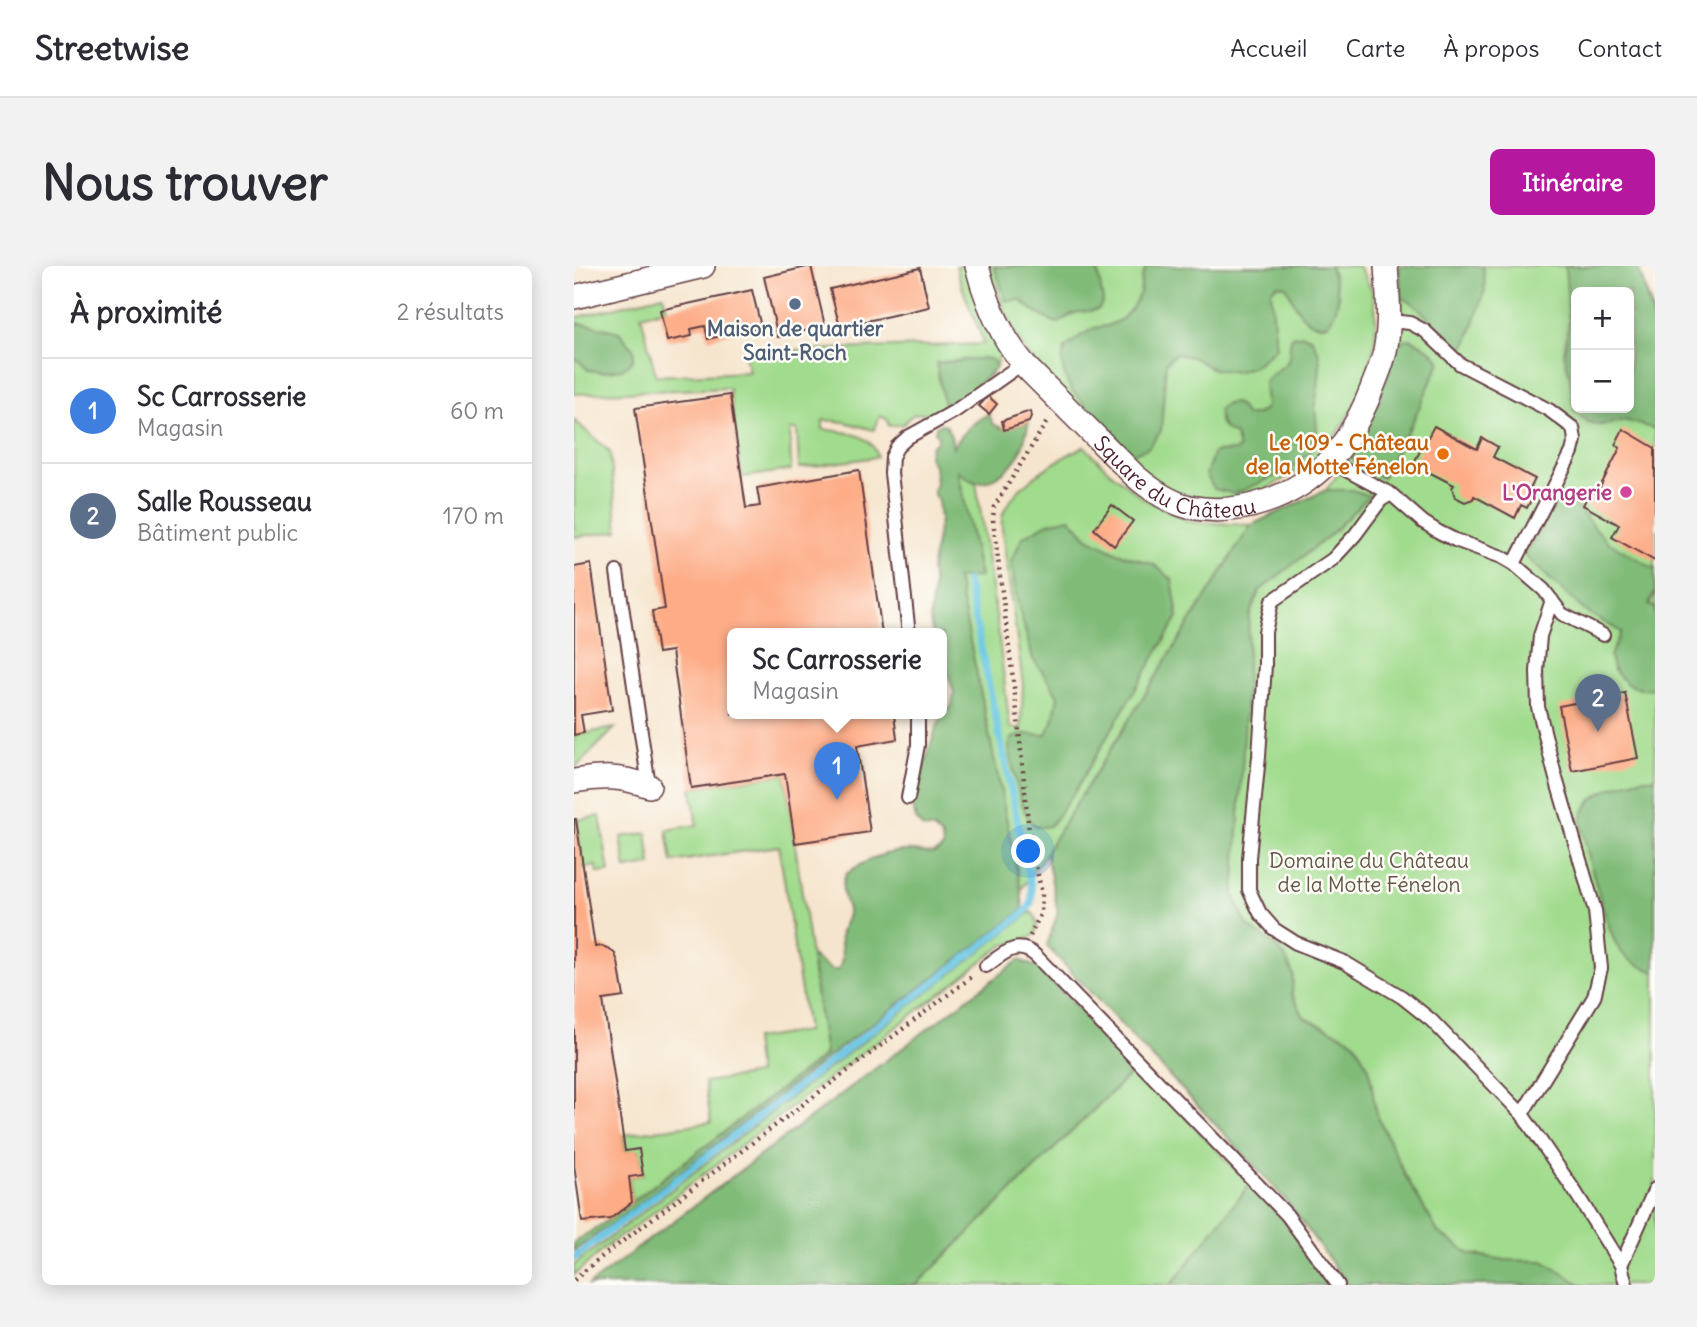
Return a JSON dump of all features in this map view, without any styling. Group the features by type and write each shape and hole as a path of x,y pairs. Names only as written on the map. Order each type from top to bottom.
{"street":[{"path":"574,298 703,266"},
{"name":"Square du Château","path":"977,266 1004,335 1023,363 1060,402 1147,486 1171,501 1188,507 1223,509 1264,503 1293,489 1329,461 1349,435 1368,399 1385,353 1389,321 1382,272"},
{"path":"574,781 621,778 649,786"}],"lane":[{"path":"1389,321 1409,323 1425,331 1460,364 1549,410 1573,428 1575,440 1572,452 1514,564"},
{"path":"908,628 891,473 892,457 897,447 908,437 955,411 1023,363"},
{"path":"1329,461 1391,494 1423,522 1455,540 1514,564 1544,590 1562,614 1603,635"},
{"path":"1391,494 1381,500 1333,559 1272,601 1265,632 1262,717 1249,858 1249,890 1260,913 1274,929 1296,943 1344,962 1402,997 1431,1020 1522,1114 1574,1190 1620,1265 1626,1285"},
{"path":"617,572 649,786"},
{"path":"1522,1114 1594,997 1601,968 1595,911 1538,707 1540,636 1552,600"},
{"path":"908,798 918,745 918,719"},
{"path":"986,966 1010,950 1029,949 1279,1207 1338,1285"},
{"path":"1620,1265 1655,1189"}],"path":[{"path":"1021,948 1041,913 1042,894 1029,832 993,520 994,507 1060,402"},
{"path":"574,1280 986,966"}],"green space":[{"path":"956,266 967,266 1000,348 998,362 991,374 943,412 917,413 904,424 889,426 887,419 880,416 874,430 823,420 823,429 856,435 870,442 877,457 799,468 797,430 790,430 791,470 742,477 729,388 574,394 574,318 663,295 667,309 641,315 656,376 749,372 744,352 984,344"},
{"path":"988,266 1358,266 1374,299 1376,319 1371,360 1365,380 1347,418 1323,450 1303,467 1270,487 1247,496 1214,499 1185,495 1153,479 1033,361 1011,325"},
{"path":"994,266 1097,266 1103,301 1099,309 1074,313 1059,323 1054,322 1020,300 1006,301"},
{"path":"1147,266 1330,266 1338,302 1328,324 1313,324 1301,314 1286,286 1277,285 1271,291 1276,348 1254,366 1237,372 1213,369 1192,357 1175,354 1166,363 1161,431 1148,448 1131,454 1071,390 1062,361 1065,348 1078,338 1094,328 1122,319 1132,308 1140,293"},
{"name":"Domaine du Château de la Motte Fénelon","path":"1399,266 1638,266 1655,318 1655,1285 1348,1285 1289,1204 1266,1178 1047,946 1058,912 1046,853 1021,890 957,577 980,576 958,470 976,482 1010,728 1021,728 1023,684 1002,530 1003,514 1017,493 1038,474 1084,446 1109,471 1144,499 1191,522 1252,525 1326,490 1351,457 1363,435 1374,412 1397,345 1402,298"},
{"path":"1399,266 1483,266 1485,290 1468,341 1461,351 1418,308 1402,298"},
{"path":"1565,266 1638,266 1655,328 1655,429 1624,420 1599,425 1588,422 1578,413 1634,413 1634,287 1571,287 1571,388 1564,353 1569,321"},
{"path":"574,323 619,332 634,350 633,360 622,369 602,372 588,370 574,358"},
{"path":"1303,335 1312,339 1318,350 1320,363 1314,448 1290,470 1234,494 1214,489 1206,474 1214,452 1235,451 1239,448 1235,435 1222,425 1219,409 1234,403 1245,415 1262,411 1266,407 1264,382 1288,361 1292,337"},
{"path":"1411,339 1428,349 1440,362 1412,423 1382,478 1360,467 1351,457 1374,412 1397,345"},
{"path":"986,358 993,361 996,368 945,411 936,363"},
{"path":"989,414 993,424 1004,429 1029,422 1019,454 1001,474 977,482 958,471 980,577 957,578 1023,908 574,1251 574,1242 610,1219 825,1055 811,956 832,970 838,970 842,956 841,932 848,912 843,888 846,874 885,854 907,851 933,853 943,847 942,837 934,829 923,828 916,820 913,806 935,731 941,719 947,719 954,692 947,670 947,628 931,626 931,571 940,520 938,500 934,495 935,468 929,456 931,446 937,443 936,427 946,425 953,447 978,420"},
{"path":"574,420 610,452 618,531 574,537"},
{"path":"1326,490 1353,490 1369,496 1329,536 1259,591 1249,617 1234,896 1247,925 1285,956 1293,974 1292,994 1304,1017 1353,1040 1369,1068 1376,1113 1405,1175 1438,1232 1470,1254 1505,1260 1543,1261 1582,1285 1348,1285 1289,1204 1266,1178 1047,946 1058,912 1046,852 1251,525"},
{"path":"1559,498 1568,498 1608,542 1655,569 1655,591 1649,605 1655,608 1655,688 1643,689 1627,684 1613,669 1610,656 1621,632 1585,611 1525,556"},
{"path":"1070,518 1088,538 1118,553 1153,564 1172,579 1178,617 1074,793 1050,826 1041,827 1033,824 1025,811 1009,748 1011,739 1024,734 1045,735 1053,722 1058,696 1033,659 1018,605 1011,561 1023,537 1048,523"},
{"path":"615,728 574,769 574,735"},
{"path":"785,774 825,1055 632,1202 629,1177 643,1175 639,1150 625,1151 623,1135 711,1122 705,1082 758,1074 754,1039 807,1031 779,846 672,862 667,830 697,825 691,788"},
{"path":"1643,778 1655,778 1655,972 1626,957 1614,940 1590,863 1582,818 1589,803 1599,794"},
{"path":"600,816 609,872 598,873 596,866 583,868 576,820"},
{"path":"647,833 651,865 626,869 621,837"},
{"path":"1031,912 1037,923 1032,937 1002,946 612,1242 574,1275 574,1265"},
{"path":"1019,960 1037,967 1137,1067 916,1285 589,1285"},
{"path":"1137,1067 1250,1184 1171,1285 916,1285"},
{"path":"1250,1184 1281,1217 1333,1285 1171,1285"}],"building":[{"name":"Maison de quartier Saint-Roch","path":"811,266 825,326 778,337 764,277"},
{"path":"920,268 929,307 840,327 830,289"},
{"path":"752,290 761,327 708,339 705,326 691,329 692,336 667,341 660,310"},
{"path":"730,395 746,508 760,506 757,488 859,470 881,628 727,628 727,719 895,719 897,739 857,746 870,832 795,843 785,774 691,788 672,651 658,653 655,633 652,611 665,609 635,408"},
{"path":"988,396 997,404 989,414 979,406"},
{"path":"1030,411 1029,422 1004,430 1002,421"},
{"path":"1434,426 1477,449 1482,438 1498,447 1493,457 1535,479 1529,491 1534,494 1527,508 1521,505 1515,518 1474,496 1465,502 1455,497 1452,488 1454,485 1413,464"},
{"name":"L'Orangerie","path":"1623,429 1655,448 1655,561 1612,537 1619,525 1583,505 1590,491 1597,493 1620,448 1615,445"},
{"path":"1112,505 1133,521 1114,546 1094,529"},
{"path":"591,564 612,710 581,715 584,733 574,735 574,567"},
{"path":"1625,693 1638,758 1572,771 1559,706"},
{"path":"574,819 595,947 610,949 618,962 624,997 603,1000 625,1151 639,1149 643,1175 629,1177 632,1202 610,1219 582,1222 574,1165"}],"waterway":[{"path":"574,1258 1029,907 1032,901 1031,885 967,581"}],"place":[{"name":"Maison de quartier Saint-Roch","path":"795,304"},
{"name":"Le 109 - Château de la Motte Fénelon","path":"1443,454"},
{"name":"L'Orangerie","path":"1626,492"},
{"name":"Salle Rousseau","path":"1598,732"},
{"name":"Sc Carrosserie","path":"837,800"}]}
